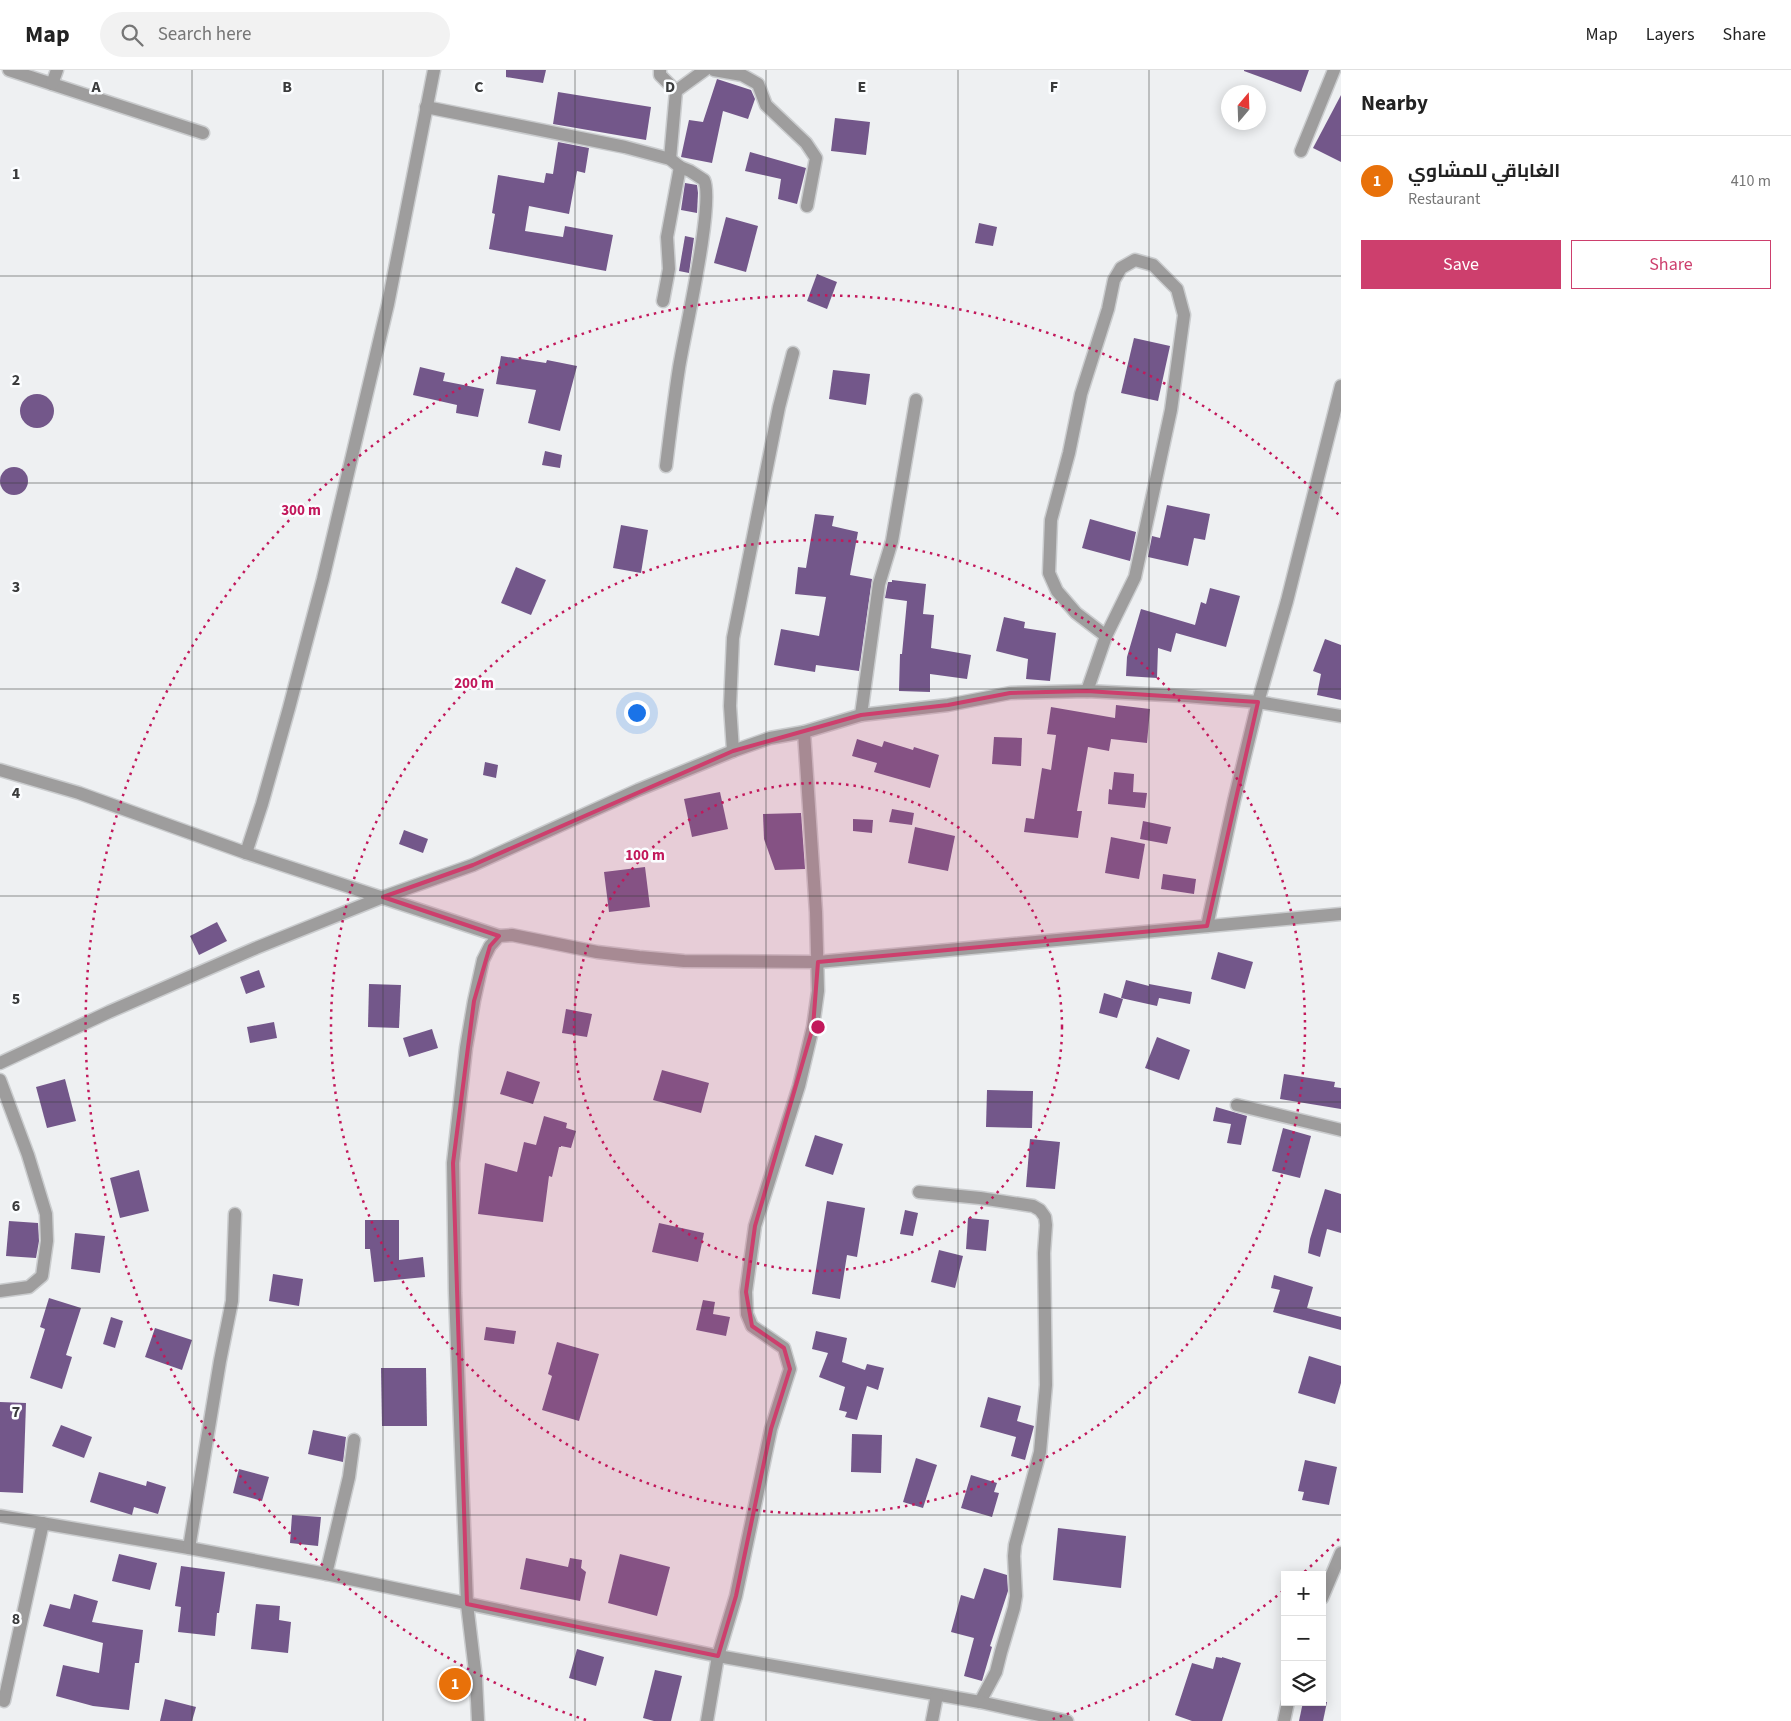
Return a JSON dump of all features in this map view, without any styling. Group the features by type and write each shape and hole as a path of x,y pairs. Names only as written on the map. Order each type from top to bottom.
{"street":[{"path":"9,70 203,133"},
{"path":"52,84 57,70"},
{"path":"246,853 289,708 323,579 388,304 434,70"},
{"path":"660,70 660,75 676,91 675,163 667,237 670,269 663,301"},
{"path":"676,91 705,70"},
{"path":"714,70 742,75 758,84 766,105 806,143 816,158 807,206"},
{"path":"1301,151 1334,70"},
{"path":"426,107 625,146 675,163 704,180 707,191 702,236 677,377 666,466"},
{"path":"1087,691 1106,636 1134,578 1171,410 1184,314 1177,289 1153,265 1134,260 1121,268 1114,280 1108,309 1081,394 1069,453 1051,520 1049,573 1057,591 1076,613 1106,636"},
{"path":"733,751 730,706 733,638 778,407 793,353"},
{"path":"1207,926 1258,702 1287,601 1341,386"},
{"path":"861,715 879,584 892,540 916,400"},
{"path":"0,1063 109,1012 256,948 383,897 473,865 638,790 770,738 804,732 861,715 948,705 1010,693 1087,691 1258,702 1341,716"},
{"path":"707,1721 718,1656 736,1596 771,1429 790,1370 784,1348 752,1326 747,1314 746,1292 756,1226 799,1086 814,1027 818,991 816,912 804,732"},
{"path":"0,770 79,793 246,853 500,936 512,935 597,952 684,961 818,962 1341,914"},
{"path":"478,1721 476,1678 467,1604 455,1293 453,1163 466,1048 474,1001 483,960 490,946 500,936"},
{"path":"0,1080 42,1196 48,1227 42,1276 29,1286 0,1291"},
{"path":"1237,1105 1341,1130"},
{"path":"919,1192 1033,1206 1040,1210 1045,1217 1046,1224 1044,1253 1046,1385 1040,1452 1015,1545 1016,1596 1014,1608 1000,1652 996,1672 980,1702"},
{"path":"189,1548 220,1361 232,1301 235,1214"},
{"path":"326,1574 349,1477 354,1440"},
{"path":"0,1516 189,1548 326,1574 718,1656 980,1702 1009,1715 1067,1721"},
{"path":"4,1701 43,1523"},
{"path":"1326,1589 1341,1553"},
{"path":"932,1721 937,1695"},
{"path":"1284,1721 1287,1706"}],"highlighted area":[{"path":"1087,691 1258,702 1207,926 818,962 813,1027 755,1226 746,1292 752,1326 784,1348 790,1369 771,1429 736,1596 718,1656 467,1604 453,1163 474,1001 490,946 499,936 383,897 473,865 733,751 861,715 948,705 1010,693"}],"building":[{"path":"506,70 546,70 543,83 506,77"},
{"path":"1244,70 1309,70 1301,92"},
{"path":"717,79 751,90 755,99 748,119 723,111 712,163 681,157 689,120 703,122"},
{"path":"558,92 651,107 646,140 553,124"},
{"path":"1341,95 1341,162 1313,148"},
{"path":"835,118 870,122 866,155 831,151"},
{"path":"558,142 589,148 585,173 577,171 569,214 529,206 525,231 563,237 565,226 613,235 606,271 489,249 495,214 492,213 498,175 544,183 546,173 553,174"},
{"path":"750,152 806,168 797,204 778,199 781,179 745,171"},
{"path":"685,183 697,185 697,213 681,210"},
{"path":"726,217 758,226 746,272 714,263"},
{"path":"979,223 997,227 993,246 975,243"},
{"path":"685,236 694,238 689,273 679,271"},
{"path":"817,274 837,282 827,309 807,301"},
{"path":"1134,338 1170,346 1158,401 1121,393"},
{"path":"501,356 546,363 547,360 577,366 560,431 528,423 536,390 496,384"},
{"path":"420,367 445,373 443,381 484,389 478,417 456,413 457,405 413,395"},
{"path":"833,370 870,374 866,405 829,399"},
{"path":"37,394 44,395 49,399 53,404 53,418 49,423 44,427 37,428 30,427 25,423 21,418 20,411 21,404 25,399 30,395"},
{"path":"545,451 562,455 560,468 542,465"},
{"path":"14,467 24,471 28,481 24,491 14,495 4,491 0,481 4,471"},
{"path":"1167,505 1210,514 1205,540 1194,538 1188,566 1148,557 1152,536 1160,538"},
{"path":"815,514 834,516 832,526 858,532 850,575 872,579 859,671 816,665 815,672 774,665 781,629 819,636 826,597 795,594 798,567 806,568"},
{"path":"1090,519 1136,532 1130,561 1082,548"},
{"path":"621,525 648,530 641,573 613,568"},
{"path":"516,567 546,580 531,615 501,603"},
{"path":"892,580 926,584 923,614 934,615 931,648 971,655 967,679 930,674 930,692 899,691 900,654 902,654 907,601 885,598 888,582 892,582"},
{"path":"1210,588 1240,596 1226,647 1176,633 1171,652 1158,648 1157,678 1126,676 1127,657 1141,609 1195,625 1201,602 1206,604"},
{"path":"1004,617 1025,622 1024,628 1056,633 1050,681 1026,679 1028,659 996,651"},
{"path":"1325,639 1341,645 1341,700 1317,695 1321,674 1313,671"},
{"path":"1116,705 1150,709 1147,743 1111,739 1109,751 1088,747 1077,811 1082,811 1078,838 1024,832 1026,818 1034,819 1042,768 1051,770 1056,735 1047,734 1051,707 1115,718"},
{"path":"994,737 1022,738 1021,766 992,764"},
{"path":"857,739 882,747 884,741 913,750 914,747 939,755 930,788 874,772 877,763 852,756"},
{"path":"485,762 498,765 496,778 483,775"},
{"path":"1114,772 1134,774 1133,792 1147,793 1145,808 1108,804 1109,789 1112,790"},
{"path":"720,792 728,829 692,837 684,799"},
{"path":"892,809 914,813 912,825 889,822"},
{"path":"801,813 805,869 775,870 764,839 763,814"},
{"path":"853,819 873,820 872,833 853,831"},
{"path":"1143,821 1171,827 1167,844 1140,839"},
{"path":"915,827 955,836 948,871 908,863"},
{"path":"404,830 428,839 423,853 399,844"},
{"path":"1111,837 1145,844 1139,879 1105,873"},
{"path":"645,867 650,907 609,912 604,872"},
{"path":"1163,874 1196,879 1194,894 1161,889"},
{"path":"217,922 227,941 199,955 190,936"},
{"path":"1218,952 1253,962 1245,989 1211,979"},
{"path":"259,970 265,987 246,994 240,977"},
{"path":"1126,980 1149,986 1149,984 1192,992 1190,1004 1159,998 1157,1006 1121,998"},
{"path":"369,984 401,985 399,1028 368,1027"},
{"path":"1104,993 1123,999 1117,1018 1099,1013"},
{"path":"566,1009 592,1014 587,1037 562,1033"},
{"path":"274,1022 277,1038 250,1043 247,1027"},
{"path":"432,1029 438,1048 409,1057 403,1038"},
{"path":"1157,1037 1190,1050 1179,1080 1145,1068"},
{"path":"662,1070 709,1083 701,1113 653,1100"},
{"path":"507,1071 540,1082 533,1104 500,1094"},
{"path":"1284,1074 1335,1082 1334,1087 1341,1088 1341,1109 1280,1099"},
{"path":"65,1079 76,1121 47,1128 36,1087"},
{"path":"987,1090 1033,1091 1032,1128 986,1127"},
{"path":"1216,1107 1247,1116 1241,1145 1227,1143 1231,1124 1213,1121"},
{"path":"544,1116 567,1123 566,1128 576,1131 571,1148 559,1147 552,1177 549,1176 543,1222 478,1214 485,1163 517,1172 524,1142 536,1145"},
{"path":"1283,1128 1311,1136 1300,1178 1272,1171"},
{"path":"815,1135 843,1144 833,1175 805,1166"},
{"path":"1030,1139 1060,1142 1055,1189 1026,1187"},
{"path":"139,1170 149,1211 120,1218 110,1178"},
{"path":"1325,1189 1341,1194 1341,1233 1327,1229 1320,1257 1308,1253 1310,1239"},
{"path":"827,1201 865,1208 857,1257 847,1255 840,1299 812,1294"},
{"path":"905,1210 918,1213 913,1236 900,1234"},
{"path":"968,1218 989,1220 986,1251 966,1249"},
{"path":"365,1220 399,1220 399,1260 423,1257 425,1277 374,1282 370,1249 365,1249"},
{"path":"9,1221 38,1223 39,1241 36,1258 6,1256"},
{"path":"659,1223 704,1233 698,1262 652,1252"},
{"path":"75,1233 105,1236 100,1273 71,1269"},
{"path":"939,1250 963,1256 955,1288 931,1282"},
{"path":"273,1274 303,1279 299,1306 269,1301"},
{"path":"1274,1275 1313,1287 1307,1308 1341,1317 1341,1330 1273,1312 1280,1290 1271,1288"},
{"path":"49,1298 81,1308 66,1355 72,1357 62,1389 30,1378 45,1329 40,1327"},
{"path":"703,1300 715,1302 713,1314 730,1317 726,1336 696,1330"},
{"path":"111,1317 123,1321 115,1348 103,1344"},
{"path":"486,1327 516,1331 514,1344 484,1340"},
{"path":"155,1328 192,1340 182,1370 145,1357"},
{"path":"816,1331 847,1338 842,1362 865,1370 867,1364 884,1368 878,1390 867,1386 857,1420 845,1417 847,1412 839,1410 845,1387 819,1377 828,1353 812,1349"},
{"path":"557,1342 599,1354 579,1421 542,1410 552,1376 548,1374"},
{"path":"1309,1356 1341,1366 1341,1383 1335,1404 1298,1393"},
{"path":"381,1368 426,1368 427,1426 382,1426"},
{"path":"988,1397 1021,1406 1017,1421 1034,1426 1025,1460 1011,1456 1016,1437 980,1427"},
{"path":"0,1402 26,1403 23,1493 0,1492"},
{"path":"61,1425 92,1437 84,1458 52,1446"},
{"path":"313,1430 346,1437 343,1462 308,1454"},
{"path":"852,1434 882,1435 881,1473 851,1472"},
{"path":"916,1458 937,1465 923,1508 903,1502"},
{"path":"1305,1460 1337,1467 1329,1505 1302,1500 1304,1492 1298,1491"},
{"path":"239,1469 269,1477 262,1501 233,1493"},
{"path":"99,1472 146,1486 147,1481 166,1487 158,1514 134,1507 132,1515 90,1502"},
{"path":"971,1475 997,1483 994,1492 999,1493 992,1517 961,1508"},
{"path":"292,1515 321,1517 318,1546 290,1543"},
{"path":"1058,1528 1126,1536 1121,1588 1053,1580"},
{"path":"119,1554 157,1563 150,1590 112,1581"},
{"path":"620,1554 670,1567 657,1616 608,1603"},
{"path":"526,1558 568,1567 570,1558 582,1560 581,1568 586,1572 580,1601 520,1589"},
{"path":"181,1566 225,1572 219,1613 217,1613 215,1636 178,1632 181,1607 175,1606"},
{"path":"984,1568 1007,1575 1008,1591 990,1646 992,1647 982,1681 964,1676 974,1638 951,1632 961,1595 974,1599"},
{"path":"74,1594 98,1601 92,1622 143,1630 139,1663 135,1663 129,1710 93,1706 56,1696 63,1665 99,1673 103,1643 43,1626 50,1604 70,1609"},
{"path":"256,1604 280,1606 279,1620 291,1622 288,1653 251,1649"},
{"path":"577,1649 604,1657 596,1686 569,1678"},
{"path":"1216,1657 1241,1663 1222,1721 1192,1721 1175,1715 1192,1663 1213,1669"},
{"path":"655,1670 682,1676 671,1721 654,1721 643,1718"},
{"path":"165,1699 196,1707 192,1721 160,1721"},
{"path":"1327,1702 1323,1721 1299,1721 1302,1706 1326,1706"}],"place":[{"name":"الغاباقي للمشاوي","path":"455,1684"}]}
